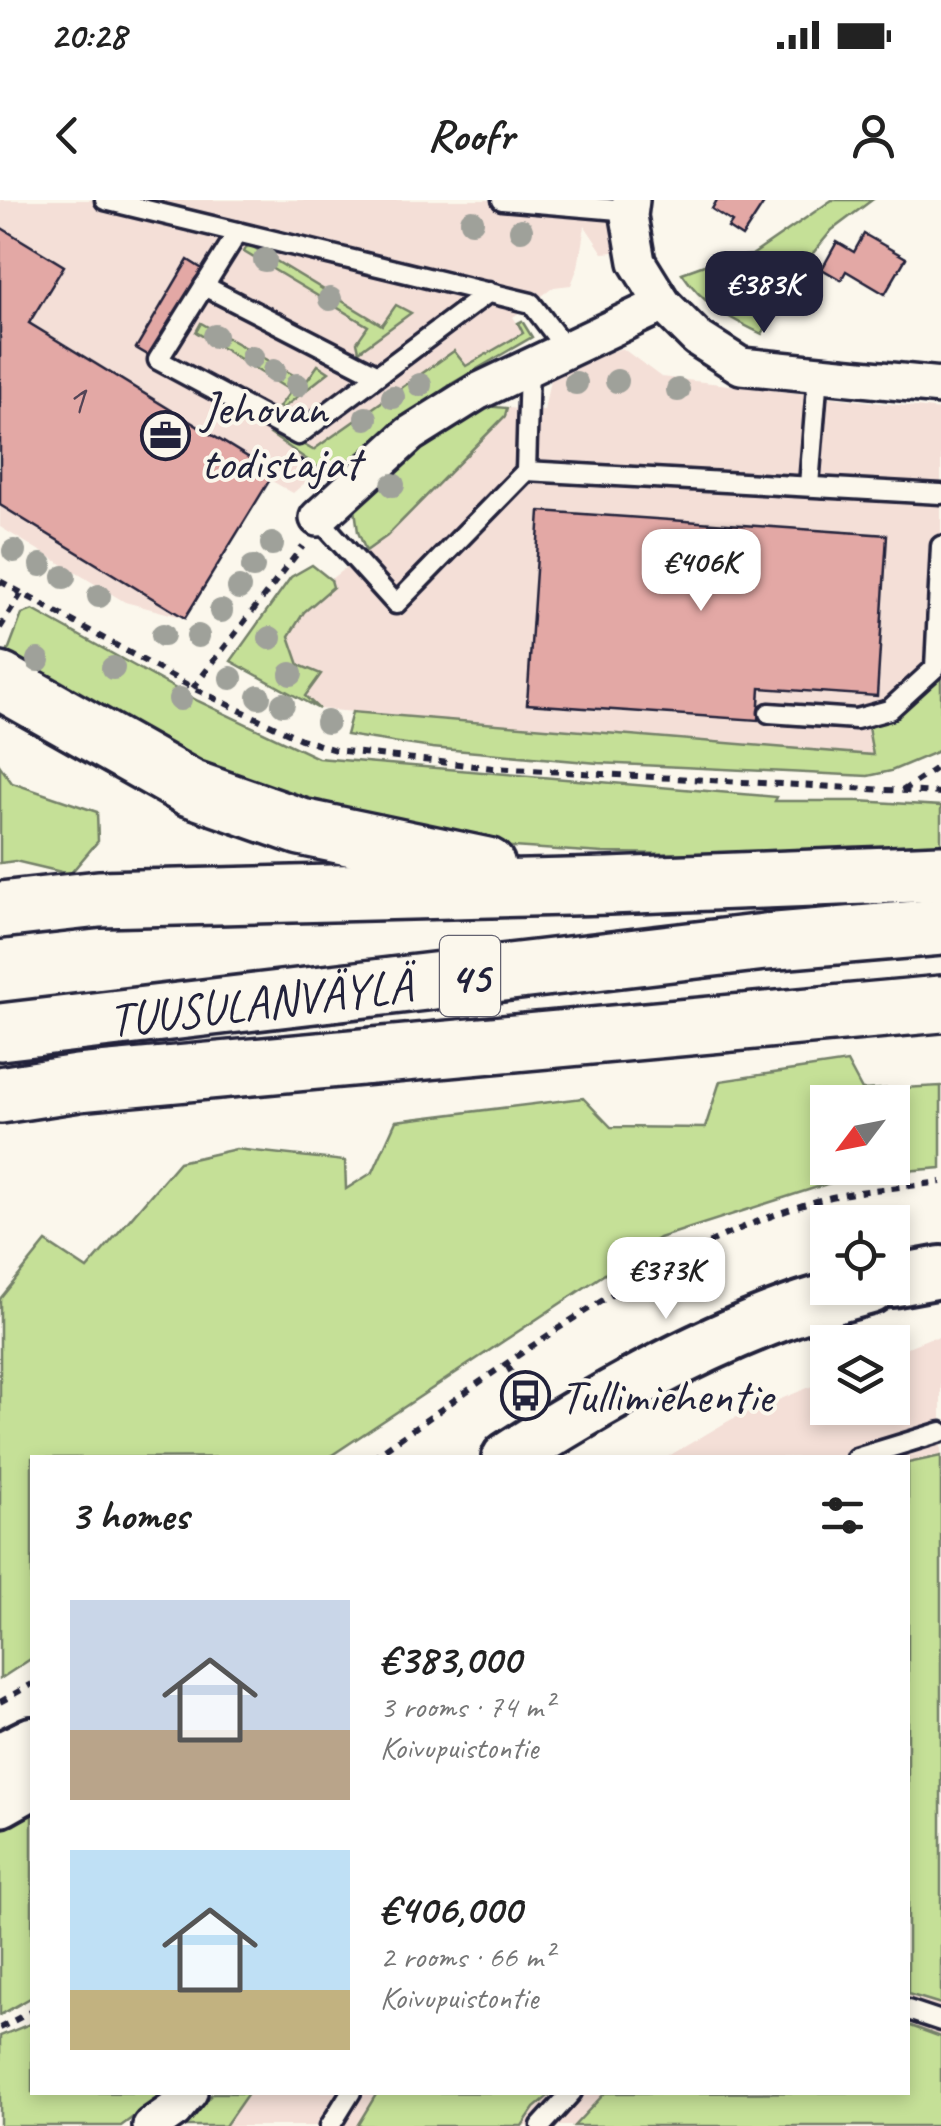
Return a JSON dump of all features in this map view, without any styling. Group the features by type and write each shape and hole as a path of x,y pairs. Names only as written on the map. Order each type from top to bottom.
{"highway":[{"path":"0,681 190,788 301,827 442,858 608,886"},
{"path":"0,910 98,899 941,874"},
{"name":"TUUSULANVÄYLÄ","path":"0,1032 765,942 941,927"},
{"name":"TUUSULANVÄYLÄ","path":"0,1095 78,1083 941,1004"},
{"path":"0,1108 78,1083"}],"main road":[{"path":"910,1278 941,1272"},
{"path":"513,1455 582,1411 690,1355 812,1305"},
{"path":"0,1759 30,1744"},
{"path":"0,1800 30,1785"}],"street":[{"path":"631,205 637,262 662,304 697,338 741,366 941,386"},
{"path":"318,518 410,434 477,392 662,304"},
{"path":"152,2126 186,2095"}],"lane":[{"path":"105,200 532,303 566,348"},
{"path":"502,200 631,205"},
{"path":"238,232 158,360 298,435 488,292"},
{"path":"204,286 378,375"},
{"path":"318,518 396,604 526,471 529,367"},
{"path":"809,485 818,374"},
{"path":"526,471 941,494"},
{"path":"769,712 856,720 889,710 935,668 941,546"},
{"path":"866,1455 941,1432"},
{"path":"910,2011 941,2020"},
{"path":"330,2126 349,2095"},
{"path":"540,2126 569,2095"}],"path":[{"path":"193,688 295,560 318,518"},
{"path":"0,581 193,688 300,739 335,750 493,768 941,794"},
{"path":"0,628 21,594"},
{"path":"902,791 941,764"},
{"path":"376,1455 606,1296 674,1257 815,1201 941,1182"},
{"path":"507,1365 525,1394"},
{"path":"0,1702 30,1685"},
{"path":"0,2028 30,2012"}],"shaded area":[{"path":"0,200 619,200 615,252 603,253 585,226 571,285 554,287 513,317 524,333 387,413 293,493 270,480 185,618 125,602 0,527"},
{"path":"622,348 661,377 941,410 941,712 874,755 319,709 231,661 291,577 312,565 331,579 386,536 484,406 544,411 551,374"},
{"path":"941,1337 941,2126 213,2126 237,2095 910,2095 910,1455 670,1455 732,1419 810,1387 810,1425 910,1425 910,1346"}],"green space":[{"path":"832,200 872,200 832,230 809,258 762,334 708,302 682,273 721,259 752,255"},
{"path":"248,244 382,325 396,305 411,313 359,351 357,342 368,326 244,252"},
{"path":"522,321 532,337 451,384 329,475 270,434 274,428 313,450 454,351 466,366 523,333 518,323"},
{"path":"201,323 306,382 318,365 329,372 282,409 279,407 291,391 196,332"},
{"path":"484,406 507,408 505,416 387,536 366,551 355,509 368,493 431,439"},
{"path":"312,565 331,580 333,587 304,612 289,636 299,665 321,674 305,696 319,709 231,661 291,577"},
{"path":"33,610 198,701 318,758 777,797 775,801 941,806 941,857 603,853 481,845 322,810 178,756 3,664 22,614"},
{"path":"941,672 941,750 891,771 868,776 598,763 432,748 346,735 352,712 873,755 868,727 895,716"},
{"path":"0,766 12,783 97,812 98,841 70,874 15,861 0,863"},
{"path":"847,1062 859,1085 810,1085 810,1185 824,1185 659,1238 332,1455 30,1455 30,1659 0,1679 0,1299 46,1242 87,1269 179,1162 236,1149 345,1161 346,1189 373,1172 396,1121 583,1098 611,1127 705,1128 720,1081"},
{"path":"941,1086 941,1168 910,1171 910,1088"},
{"path":"941,1456 941,2004 910,1995 910,1463"},
{"path":"30,1803 30,1998 0,2015 0,1817"},
{"path":"30,2024 30,2095 159,2095 121,2126 0,2126 0,2036"},
{"path":"910,2026 941,2037 941,2126 574,2126 603,2095 910,2095"},
{"path":"211,2095 247,2095 225,2126 183,2126"},
{"path":"375,2095 550,2095 534,2108 522,2126 357,2126"}],"building":[{"path":"717,200 766,200 742,237 728,228 732,222 712,209"},
{"path":"0,227 64,266 29,323 274,473 185,618 0,505"},
{"path":"864,234 906,258 885,294 846,271 841,280 822,269 837,242 854,252"},
{"path":"188,260 204,270 153,358 136,348"},
{"path":"540,511 887,535 877,696 760,688 758,720 527,704"}],"place":[{"name":"Jehovan todistajat","path":"166,435"},
{"name":"Tullimiehentie","path":"525,1395"}]}
